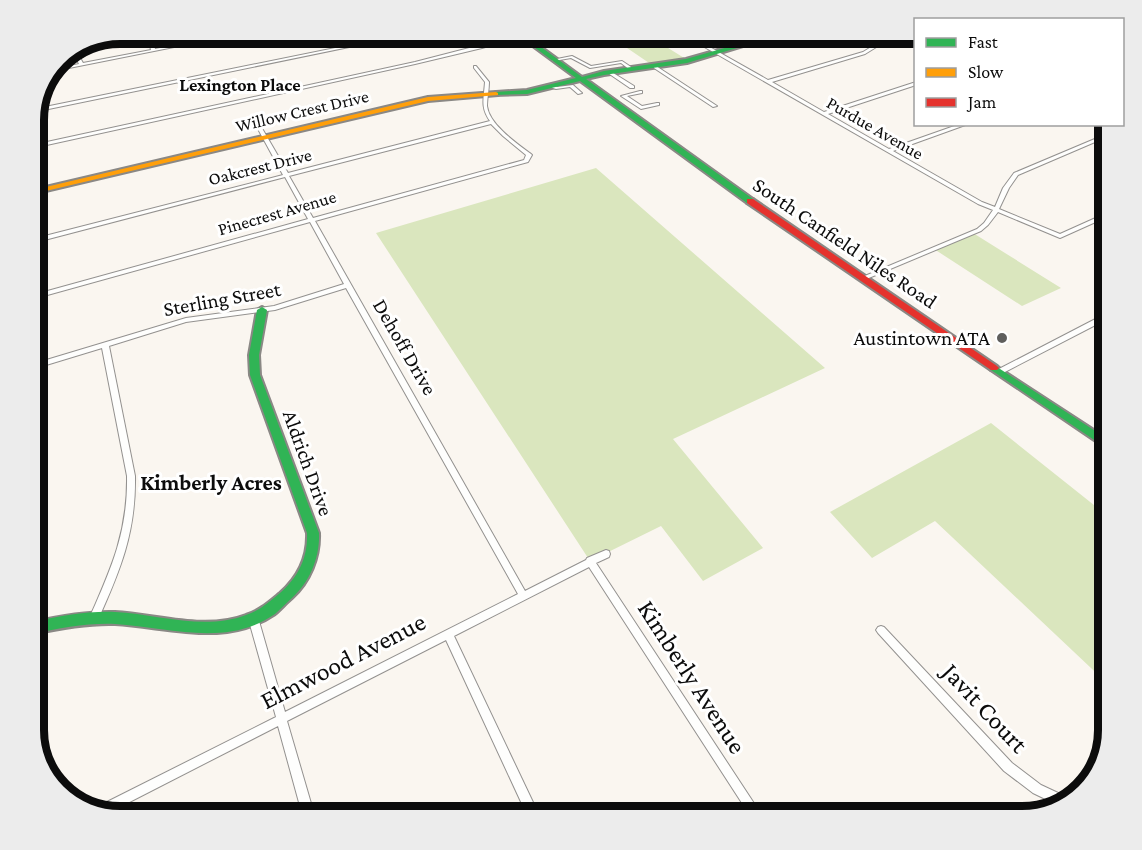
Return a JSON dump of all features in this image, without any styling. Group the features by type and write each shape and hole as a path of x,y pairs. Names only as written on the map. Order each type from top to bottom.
{"street":[{"path":"152,44 153,50"},
{"path":"63,68 184,44"},
{"path":"45,109 361,44"},
{"path":"477,44 481,47"},
{"path":"44,145 491,44"},
{"path":"532,44 580,78"},
{"name":"Purdue Avenue","path":"701,44 997,211 1060,236 1098,219"},
{"name":"Willow Crest Drive","path":"44,189 428,99 521,93 610,72 687,61 746,44"},
{"path":"768,82 864,53 879,44"},
{"path":"77,57 81,65"},
{"path":"554,60 572,57 590,67 622,62 632,69"},
{"path":"475,67 486,80 486,110 493,122"},
{"path":"655,67 715,106"},
{"path":"610,72 632,87"},
{"name":"South Canfield Niles Road","path":"580,78 756,207 1098,439"},
{"path":"824,114 914,83"},
{"path":"552,86 556,88 572,86 580,93"},
{"path":"640,92 623,96 640,108 657,104"},
{"path":"620,107 633,103"},
{"name":"Dehoff Drive","path":"255,118 523,595"},
{"name":"Pinecrest Avenue","path":"44,294 528,159 527,154 493,122"},
{"name":"Oakcrest Drive","path":"44,238 493,122"},
{"path":"888,151 960,126"},
{"path":"862,279 979,230 991,221 1008,184 1016,174 1098,139"},
{"name":"Sterling Street","path":"44,363 186,320 262,310 348,285"},
{"name":"Aldrich Drive","path":"254,621 279,604 302,577 312,556 314,538 311,524 255,375 254,355 262,310"},
{"path":"999,372 1098,321"},
{"path":"94,619 125,543 132,496 131,476 105,344"},
{"name":"Elmwood Avenue","path":"112,805 606,554"},
{"name":"Kimberly Avenue","path":"590,561 750,806"},
{"path":"44,626 94,619 125,619 207,630 234,627 254,621 306,806"},
{"name":"Javit Court","path":"881,630 1008,768 1037,789 1057,798"},
{"path":"448,634 529,806"}],"green space":[{"path":"621,44 662,44 689,61 655,67"},
{"path":"596,168 825,368 673,439 763,548 703,581 661,526 590,561 376,233"},
{"path":"973,233 1061,288 1022,306 934,249"},
{"path":"991,423 1098,508 1098,675 935,521 872,558 830,512"}],"traffic: fast":[{"path":"533,44 750,201"},
{"path":"496,94 527,92 604,73 687,61 745,44"},
{"path":"44,626 74,620 115,618 208,628 229,626 250,621 270,609 291,591 301,578 311,557 313,533 255,375 254,355 262,310"},
{"path":"994,368 1098,439"}],"traffic: slow":[{"path":"44,189 428,99 496,94"}],"traffic: jam":[{"path":"750,201 994,368"}],"place":[{"name":"Austintown ATA","path":"1002,338"}],"district":[{"name":"Lexington Place","path":"240,85"},
{"name":"Kimberly Acres","path":"211,482"}]}
